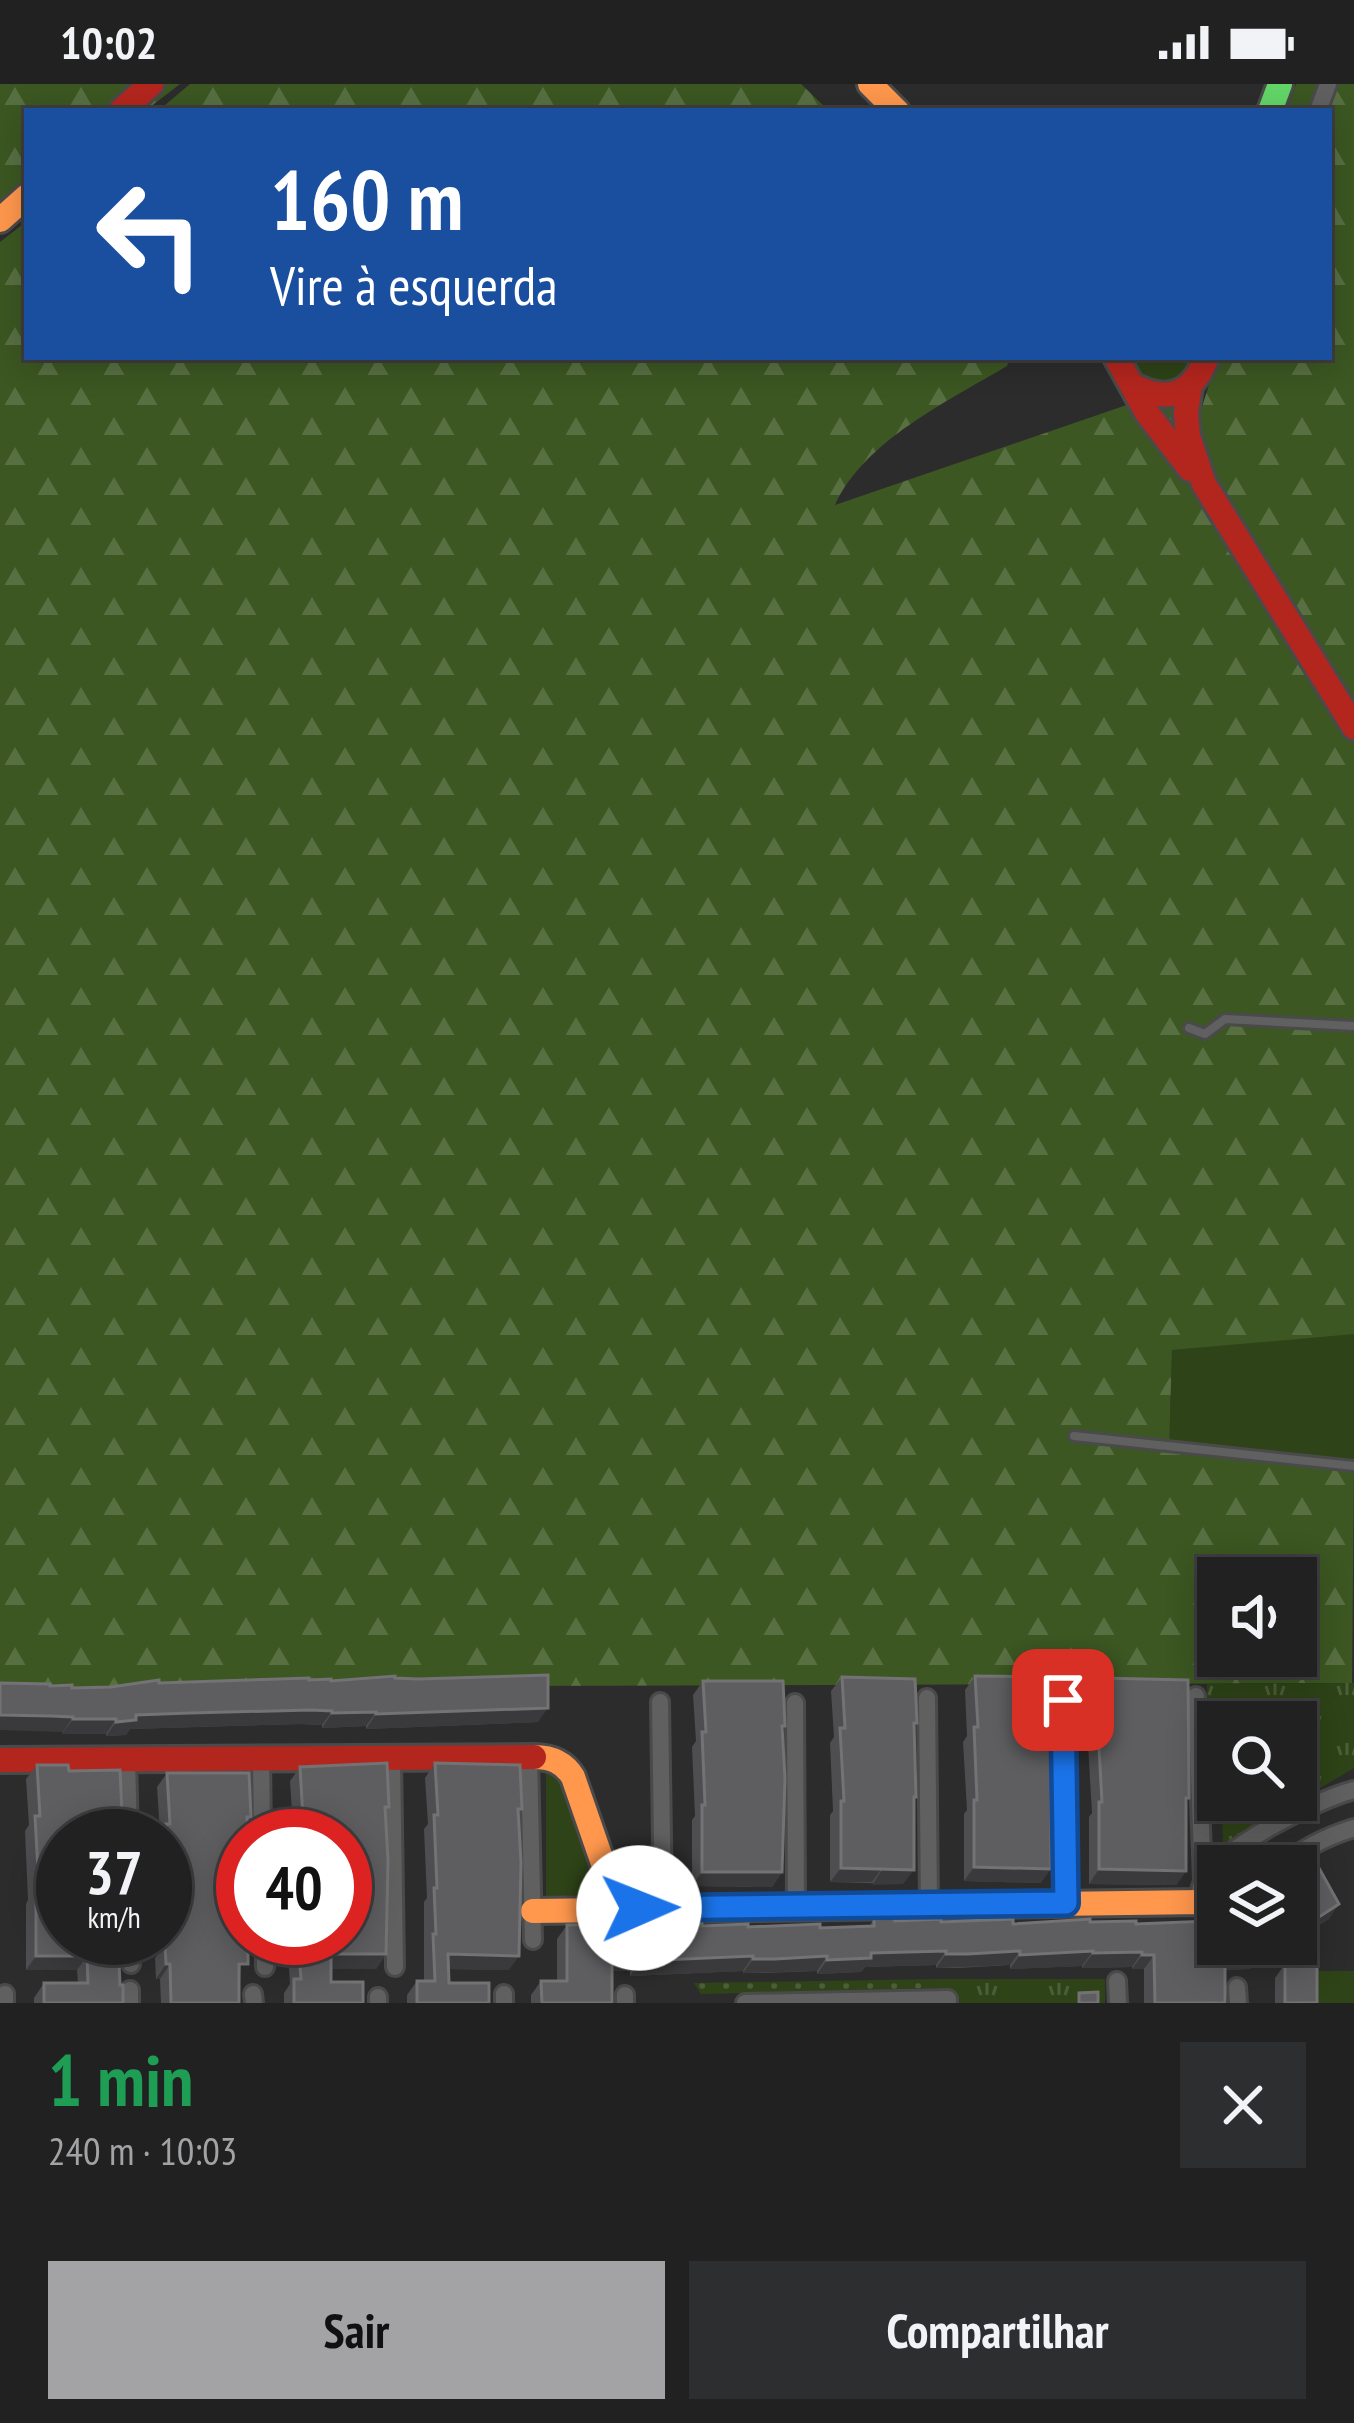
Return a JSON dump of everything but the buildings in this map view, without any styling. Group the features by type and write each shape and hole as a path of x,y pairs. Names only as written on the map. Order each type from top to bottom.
{"street":[{"path":"124,108 151,84"},
{"path":"870,84 894,108"},
{"path":"0,220 24,199"},
{"path":"1118,366 1156,396 1190,386 1206,360"},
{"path":"1118,366 1167,441 1204,484 1354,727"},
{"path":"1190,386 1185,428 1204,484"},
{"path":"1196,1696 1205,1845"},
{"path":"927,1698 929,1904"},
{"path":"1063,1700 1066,1903"},
{"path":"660,1702 663,1907"},
{"path":"794,1702 796,1906"},
{"path":"392,1756 395,1967"},
{"path":"530,1756 533,1940"},
{"path":"261,1758 262,1809"},
{"path":"127,1759 128,1809"},
{"path":"0,1760 556,1759 573,1777 615,1908"},
{"path":"1243,1845 1311,1806 1354,1790"},
{"path":"1314,1845 1354,1828"},
{"path":"532,1911 1197,1898"},
{"path":"1118,1981 1118,2003"},
{"path":"745,2003 948,1999 948,2003"}],"lane":[{"path":"1189,1028 1205,1034 1226,1019 1354,1026"},
{"path":"1074,1436 1354,1466"}],"green space":[{"path":"0,84 180,84 149,108 24,108 24,204 0,223"},
{"path":"190,84 801,84 826,108 162,108"},
{"path":"1296,84 1354,84 1354,1334 1172,1350 1169,1451 1354,1467 1352,1683 0,1688 0,242 24,223 24,360 1009,360 1007,366 887,442 848,482 835,505 1182,386 1198,419 1217,360 1332,360 1332,108 1287,108"},
{"path":"1125,360 1201,360 1193,377 1148,389"},
{"path":"1354,1333 1354,1467 1169,1452 1172,1350"},
{"path":"1354,1683 1354,1768 1317,1790 1317,1701 1207,1701 1207,1684"},
{"path":"546,1771 561,1775 602,1894 546,1897"},
{"path":"1222,1821 1264,1821 1230,1845 1211,1845 1223,1843"},
{"path":"1309,1971 1354,1971 1354,2003 1310,2003"},
{"path":"939,1979 1105,1979 1105,2003 960,2003 953,1993 939,1988"},
{"path":"939,1979 939,1988 701,1994 694,1983"}],"traffic: fast":[{"path":"1271,108 1280,84"}],"traffic: slow":[{"path":"870,84 894,108"},
{"path":"0,220 24,199"},
{"path":"534,1757 556,1761 573,1777 615,1908"},
{"path":"533,1911 1197,1902"}],"traffic: jam":[{"path":"124,108 151,84"},
{"path":"1118,360 1147,413 1190,469"},
{"path":"1132,385 1157,394 1177,392 1194,380 1206,360"},
{"path":"1190,386 1188,436 1204,484 1354,727"},
{"path":"0,1760 534,1757"}],"route":[{"path":"639,1908 1066,1903 1063,1700"}]}
